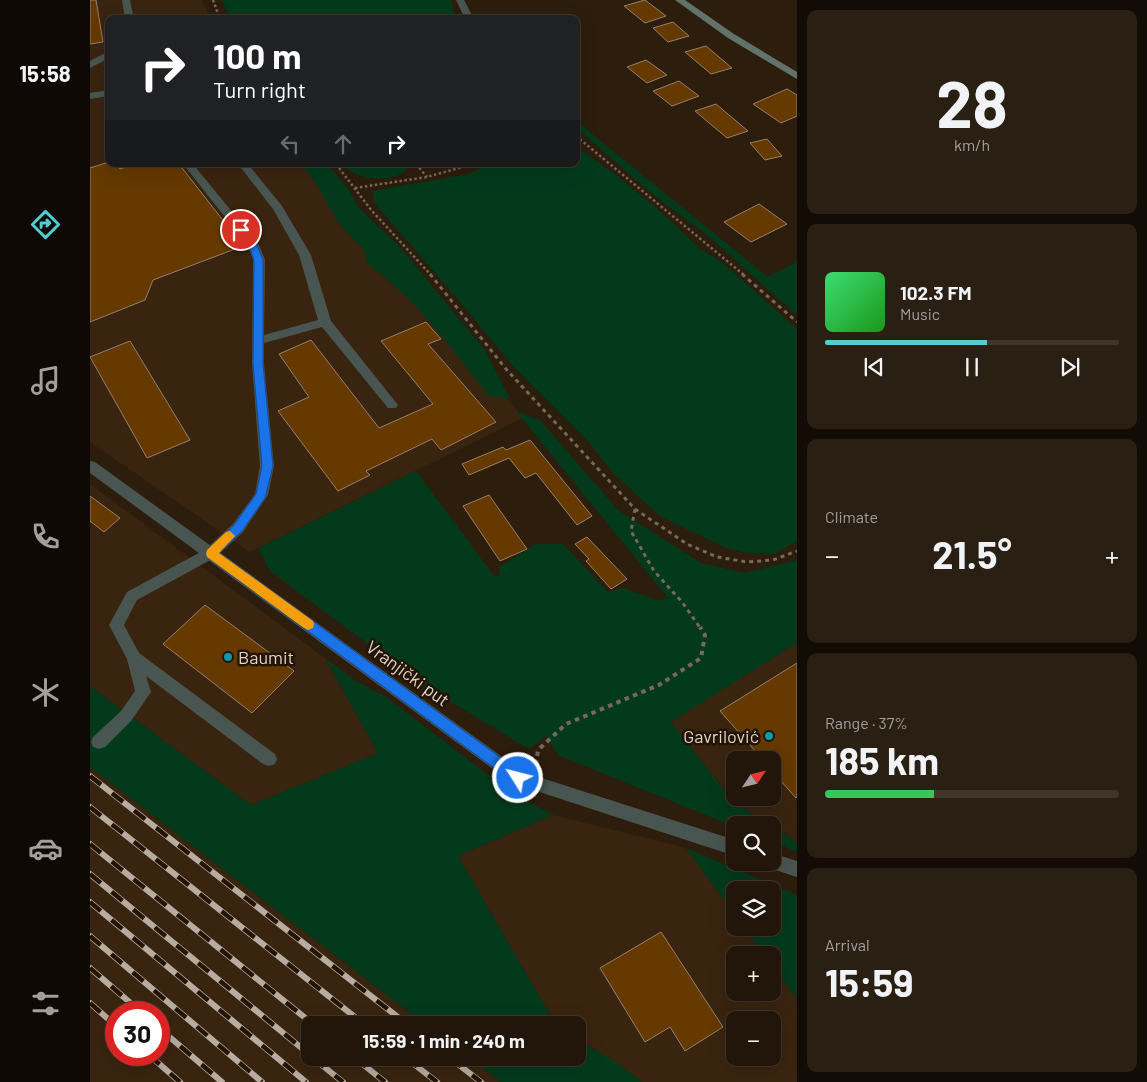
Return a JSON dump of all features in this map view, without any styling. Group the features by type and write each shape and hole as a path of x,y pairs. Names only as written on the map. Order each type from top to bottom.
{"main road":[{"path":"679,0 731,36 797,76"}],"street":[{"path":"126,0 129,15"},
{"path":"460,0 468,15"},
{"path":"90,65 105,56"},
{"path":"90,96 105,94"},
{"path":"99,742 126,716 143,692 134,658 116,625 132,596 212,554 238,528 261,495 267,466 258,364 259,260 253,245 190,167"},
{"path":"245,167 278,208 305,255 325,322 392,405"},
{"path":"258,341 325,322"},
{"name":"Vranjički put","path":"90,466 518,778 726,845"},
{"path":"134,658 268,759"},
{"path":"781,864 797,869"}],"path":[{"path":"213,0 219,15"},
{"path":"580,139 701,238 797,322"},
{"path":"338,167 372,210 420,262 506,369 635,510 687,544 717,557 747,562 773,560 797,551"},
{"path":"419,167 427,176"},
{"path":"356,188 427,176 462,167"},
{"path":"534,783 538,750 566,724 659,685 701,658 705,636 682,602 654,571 631,532 635,510"}],"shaded area":[{"path":"90,0 202,0 208,15 105,15 105,167 317,167 396,267 523,418 250,552 90,442"},
{"path":"90,484 325,658 378,753 251,805 90,686"},
{"path":"797,643 797,842 781,832 781,816 756,816 741,806 781,806 781,751 726,751 726,792 670,722"},
{"path":"90,767 414,1016 301,1016 301,1066 480,1066 501,1082 90,1082"},
{"path":"553,815 686,848 726,903 726,936 750,936 757,946 726,946 726,1001 781,1001 781,977 797,999 797,1082 642,1082 613,1060 586,1045 586,1016 551,1016 458,856"}],"green space":[{"path":"222,0 451,0 455,15 228,15"},
{"path":"580,123 768,277 797,262 797,315 707,235 656,197 580,131"},
{"path":"580,149 620,178 661,212 699,248 723,263 797,329 797,541 775,554 748,553 726,548 661,517 614,474 587,440 511,364 375,203 372,191 468,174 483,167 580,167"},
{"path":"303,167 330,167 347,187 359,208 399,246 485,350 510,399 489,396 447,342 417,308 366,263 365,251 340,225 315,182"},
{"path":"345,167 407,167 404,173 379,179 363,177"},
{"path":"516,411 541,421 618,510 701,563 745,573 797,560 797,643 671,722 726,792 726,806 741,806 756,816 726,816 726,823 558,755 546,736 529,749 423,685 270,571 258,548 416,471 495,577 500,574 499,567 536,544 563,544 608,592 623,588 658,600 668,598"},
{"path":"325,658 356,681 386,697 508,790 553,815 458,856 551,1016 414,1016 90,767 90,686 251,805 378,753"},
{"path":"781,832 797,842 797,852 781,845"},
{"path":"686,848 726,865 726,871 740,871 764,881 726,881 726,903"},
{"path":"781,888 797,895 797,999 781,977 781,946 757,946 750,936 781,936"},
{"path":"586,1045 613,1060 642,1082 501,1082 480,1066 586,1066"}],"building":[{"path":"90,0 96,0 103,42 90,44"},
{"path":"645,0 666,16 645,23 624,6"},
{"path":"673,22 689,36 668,42 653,28"},
{"path":"706,46 732,68 711,74 685,52"},
{"path":"646,60 667,75 647,83 627,67"},
{"path":"679,81 699,96 672,106 653,91"},
{"path":"787,89 797,95 797,116 781,123 753,104"},
{"path":"716,104 748,131 727,138 695,111"},
{"path":"767,139 782,156 765,160 750,143"},
{"path":"105,163 105,167 118,167 120,169 126,167 181,167 243,246 153,280 145,300 90,322 90,168"},
{"path":"759,204 787,224 751,242 724,222"},
{"path":"426,322 441,339 428,344 496,422 441,450 432,439 366,471 370,475 338,491 278,411 309,397 279,354 311,340 379,428 433,404 381,341"},
{"path":"130,341 190,440 147,458 90,357"},
{"path":"530,440 592,516 577,525 536,473 525,478 509,458 469,475 462,464 503,447 506,450"},
{"path":"489,495 527,549 500,561 463,506"},
{"path":"90,496 120,518 104,532 90,521"},
{"path":"587,537 627,579 611,589 586,561 589,559 575,544"},
{"name":"Baumit","path":"205,605 294,671 252,713 163,644"},
{"name":"Gavrilović","path":"797,663 796,798 781,781 781,751 755,751 720,711"},
{"path":"661,932 723,1027 685,1051 670,1027 645,1042 600,968"}],"railway":[{"path":"90,776 397,1016"},
{"path":"90,807 354,1016"},
{"path":"90,844 303,1016"},
{"path":"90,874 301,1048"},
{"path":"90,902 306,1082"},
{"path":"90,936 262,1082"},
{"path":"90,968 128,1001"},
{"path":"90,1003 105,1016"},
{"path":"170,1037 222,1082"},
{"path":"162,1066 180,1082"},
{"path":"323,1066 343,1082"},
{"path":"365,1066 385,1082"},
{"path":"416,1066 437,1082"},
{"path":"460,1066 481,1082"}],"slow traffic":[{"path":"230,536 212,554 308,624"}],"place":[{"name":"Baumit","path":"228,657"},
{"name":"Gavrilović","path":"769,736"}],"route":[{"path":"241,230 253,245 259,260 258,364 267,466 261,495 238,528 212,554 518,778"}]}
